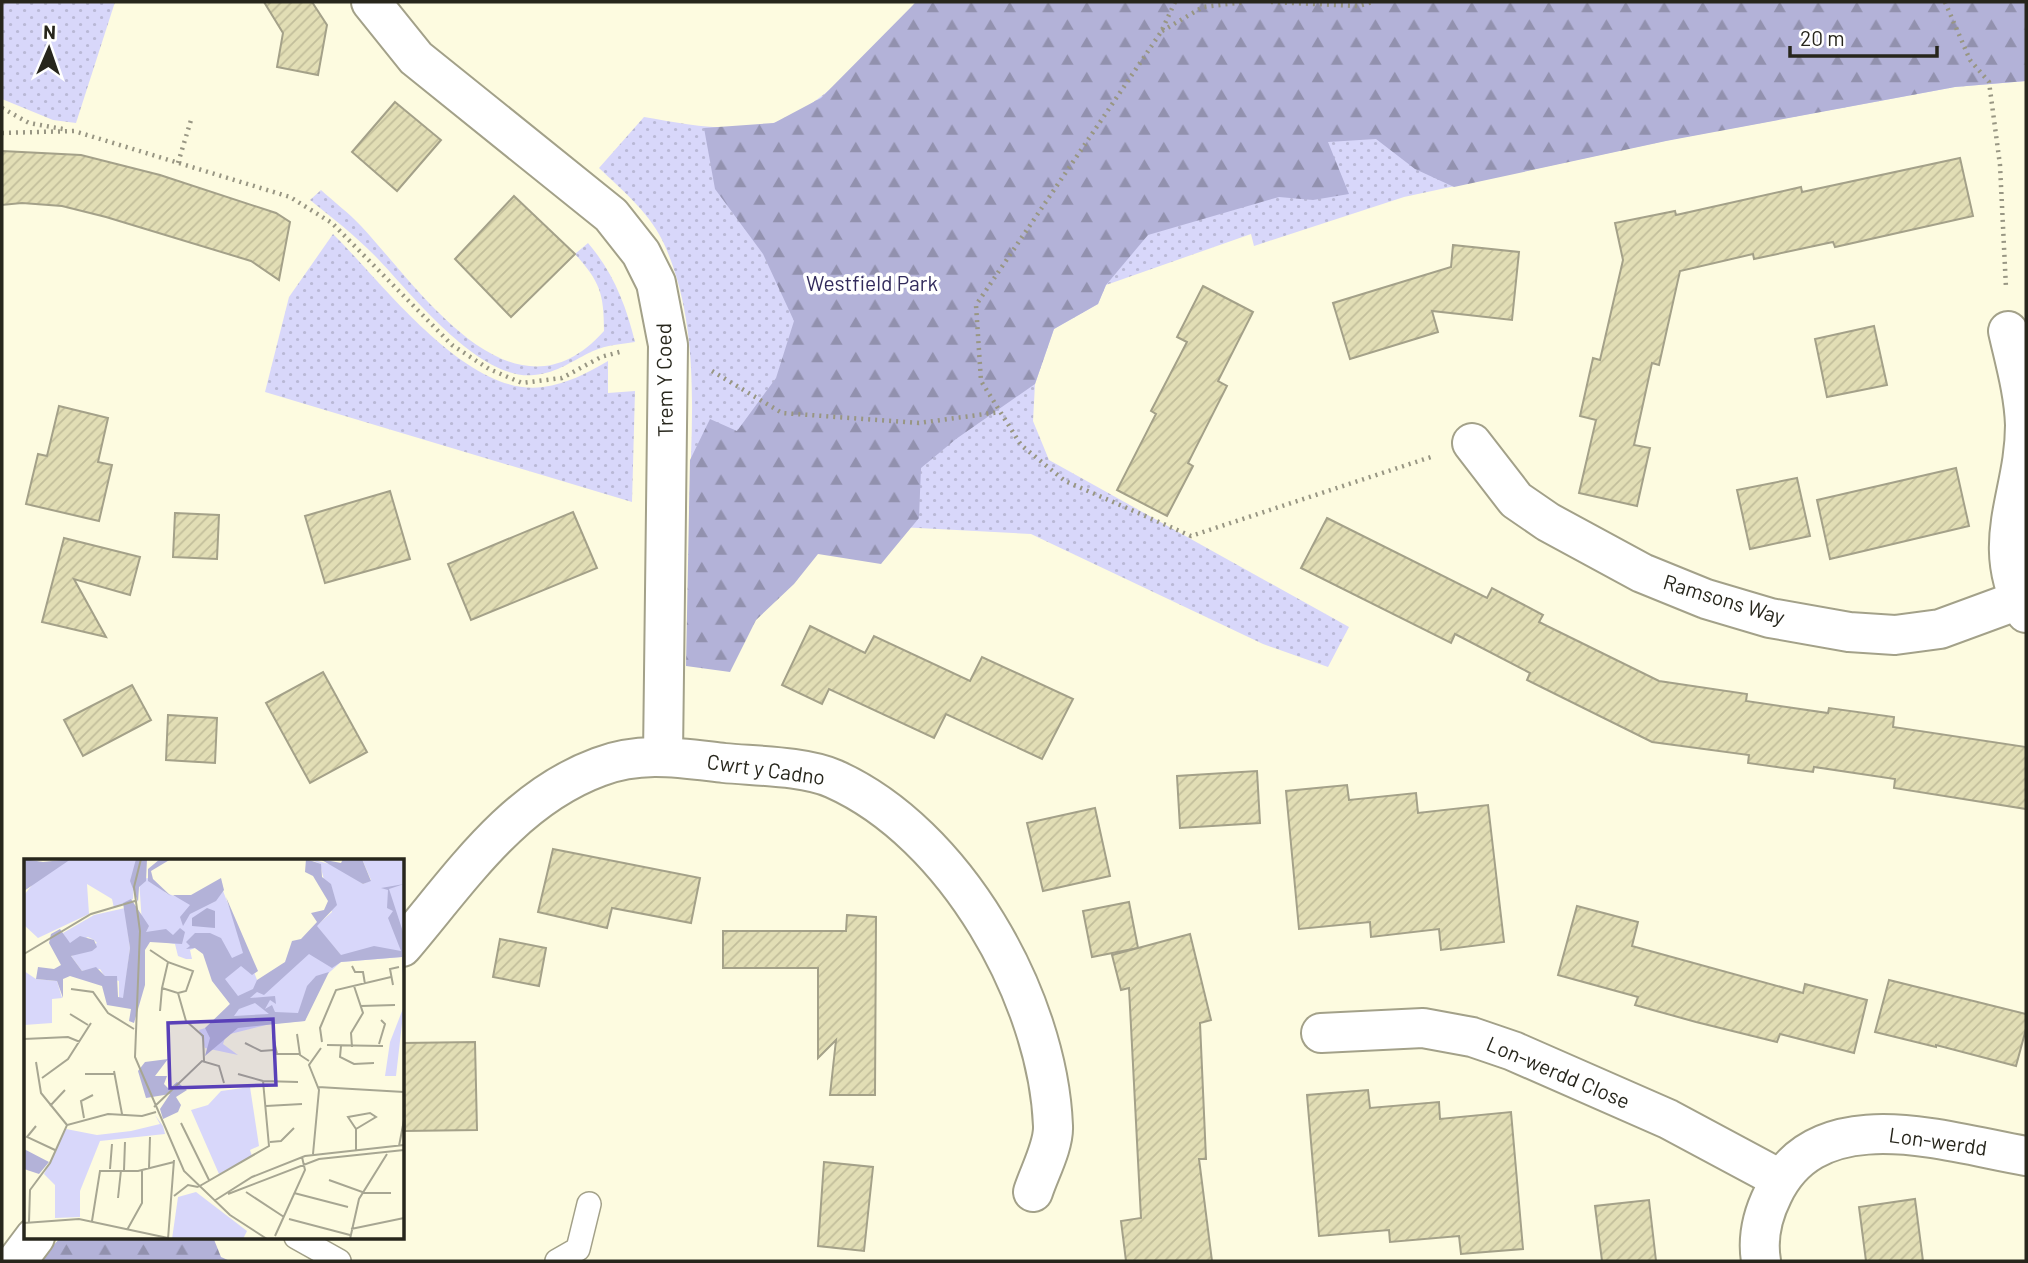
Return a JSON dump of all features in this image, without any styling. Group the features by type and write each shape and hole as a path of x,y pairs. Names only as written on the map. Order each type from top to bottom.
{"street":[{"name":"Trem Y Coed","path":"371,2 416,58 611,215 641,253 656,282 668,345 663,755"},
{"path":"2008,331 2023,400 2025,428 2008,533 2008,566 2023,607"},
{"name":"Ramsons Way","path":"1472,443 1516,500 1548,522 1642,573 1706,599 1757,614 1849,632 1895,635 1940,629 2023,607"},
{"name":"Cwrt y Cadno","path":"404,945 497,834 537,798 598,767 629,758 663,755 832,778 874,801 912,834 961,887 1003,947 1027,1002 1043,1059 1054,1129 1033,1192"},
{"name":"Lon-werdd Close","path":"1321,1033 1423,1028 1472,1037 1513,1051 1668,1119 1780,1180"},
{"name":"Lon-werdd","path":"1780,1180 1816,1146 1853,1134 1900,1134 2026,1156"},
{"path":"1761,1261 1758,1246 1764,1213 1780,1180"},
{"path":"17,1261 34,1238"}],"lane":[{"path":"557,1261 578,1249 589,1204"},
{"path":"298,1238 339,1261"}],"path":[{"path":"1175,2 1161,32 976,305 981,381 1021,445 1065,481 1191,536 1472,443"},
{"path":"1161,32 1203,7 1245,2"},
{"path":"1271,2 1358,6 1373,2"},
{"path":"1945,2 1970,60 1989,82 2000,165 2008,331"},
{"path":"2,108 29,123 74,131 290,197 332,223 452,345 489,369 522,383 562,379 601,357 638,346 668,345 782,413 919,423 1000,412"},
{"path":"178,163 191,120"},
{"path":"2,134 74,131"}],"green space":[{"path":"2,2 115,2 76,123 53,120 2,99"},
{"name":"Westfield Park","path":"916,2 2026,2 2026,81 1955,87 1674,139 1404,197 1254,246 1251,234 1106,285 1098,304 1054,329 1035,384 1033,421 1049,460 1349,627 1328,667 1263,644 1031,534 689,516 692,379 685,311 677,278 653,224 599,168 644,117 708,127 741,128 773,123 792,116 850,72"},
{"name":"Westfield Park","path":"916,2 2026,2 2026,81 1955,87 1666,141 1454,187 1415,169 1376,139 1328,142 1349,194 1313,200 1279,197 1148,235 1106,285 1098,304 1054,329 1035,384 956,439 921,468 919,518 881,564 818,554 794,584 756,620 730,672 686,666 690,460 710,419 737,431 776,378 794,321 763,254 715,189 704,128 774,123 821,98"},
{"path":"321,190 361,226 440,314 471,340 503,359 536,366 570,358 604,331 599,289 590,272 575,254 588,243 605,265 618,290 635,342 598,349 543,374 513,373 492,364 449,333 371,252 310,200"},
{"path":"333,234 428,333 456,356 485,374 514,386 543,387 569,381 608,361 608,393 635,391 632,502 265,392 289,297"},
{"path":"60,1238 213,1238 221,1257 230,1261 39,1261"}],"building":[{"path":"264,2 312,2 327,25 318,75 277,67 283,33"},
{"path":"395,102 441,140 397,191 352,152"},
{"path":"2,151 81,155 160,175 276,213 290,222 279,280 251,261 106,217 62,206 22,203 2,205"},
{"path":"1960,158 1973,216 1835,247 1833,242 1754,259 1753,254 1680,271 1659,365 1652,363 1634,445 1650,448 1637,506 1579,493 1596,420 1580,416 1593,358 1600,360 1623,260 1615,223 1675,211 1676,215 1801,187 1802,192"},
{"path":"514,196 575,254 511,317 455,259"},
{"path":"1453,245 1519,252 1512,320 1432,311 1438,332 1350,359 1333,303 1451,267"},
{"path":"1203,286 1253,312 1218,381 1227,386 1188,463 1193,466 1167,516 1117,490 1156,414 1151,411 1187,342 1177,337"},
{"path":"1874,326 1887,385 1827,397 1815,339"},
{"path":"59,406 108,418 98,462 112,465 99,521 26,504 38,454 47,456"},
{"path":"1956,468 1969,526 1830,559 1817,500"},
{"path":"1797,478 1810,536 1750,549 1737,490"},
{"path":"390,491 410,559 325,583 305,516"},
{"path":"573,512 597,568 471,620 448,564"},
{"path":"175,513 219,515 217,559 173,557"},
{"path":"1327,518 1487,598 1492,588 1543,615 1539,622 1659,681 1747,694 1746,701 1828,713 1829,708 1894,717 1893,727 2026,747 2026,809 1894,788 1895,779 1814,767 1813,772 1748,763 1749,755 1652,742 1527,680 1530,673 1455,634 1451,643 1301,568"},
{"path":"64,538 140,557 130,595 74,579 106,637 42,622"},
{"path":"810,626 865,653 874,636 970,681 982,657 1073,699 1042,759 946,714 934,738 829,689 822,704 782,685"},
{"path":"323,672 367,752 310,783 266,703"},
{"path":"132,685 151,720 83,756 64,720"},
{"path":"168,715 217,718 215,763 166,760"},
{"path":"1257,771 1260,823 1180,828 1177,776"},
{"path":"1347,785 1349,800 1416,793 1418,813 1488,805 1504,942 1441,950 1439,929 1371,937 1370,922 1299,929 1286,791"},
{"path":"1095,808 1110,876 1043,891 1027,823"},
{"path":"553,849 700,878 691,923 612,908 607,928 538,912"},
{"path":"1129,902 1138,948 1092,957 1083,911"},
{"path":"1577,906 1638,922 1632,946 1803,993 1805,984 1867,1000 1854,1053 1780,1034 1777,1042 1696,1022 1635,1005 1638,997 1558,975"},
{"path":"847,915 876,917 875,1095 830,1095 836,1040 818,1058 818,968 723,968 723,931 846,931"},
{"path":"1190,934 1211,1020 1200,1023 1206,1159 1199,1159 1212,1261 1126,1261 1121,1221 1141,1218 1129,988 1121,990 1112,955"},
{"path":"500,939 546,948 539,986 493,977"},
{"path":"1889,980 2026,1014 2026,1029 2016,1066 1875,1032"},
{"path":"475,1042 477,1130 405,1131 404,1043"},
{"path":"1368,1090 1370,1108 1439,1102 1440,1119 1511,1112 1523,1249 1461,1254 1459,1236 1390,1242 1389,1230 1319,1236 1307,1095"},
{"path":"824,1162 873,1167 864,1251 818,1246"},
{"path":"1915,1199 1923,1261 1866,1261 1859,1207"},
{"path":"1649,1200 1656,1261 1602,1261 1595,1206"}]}
